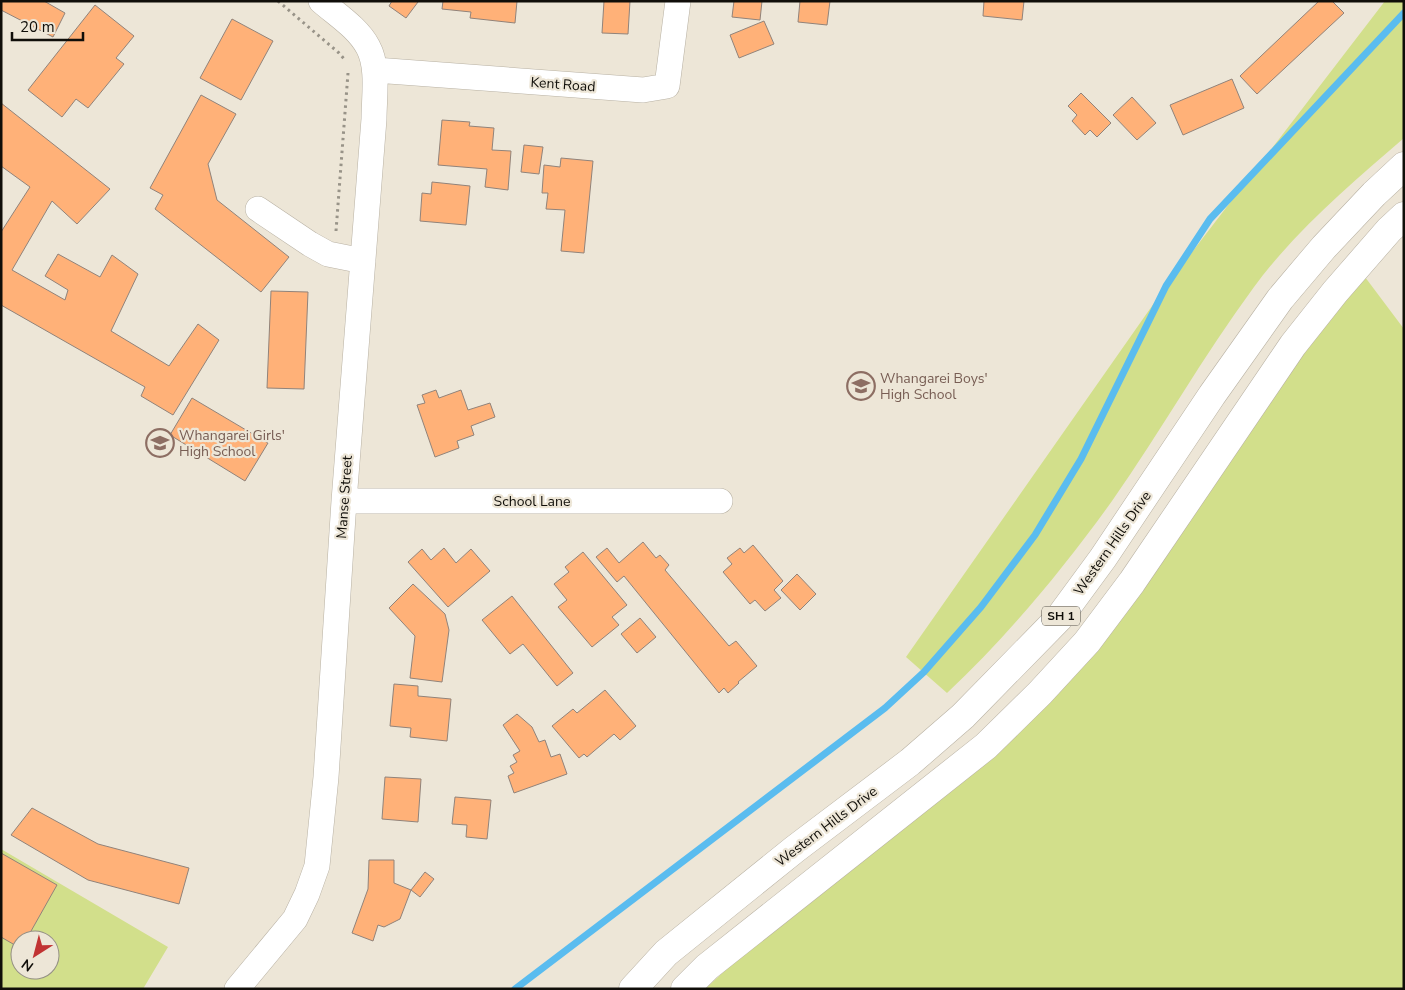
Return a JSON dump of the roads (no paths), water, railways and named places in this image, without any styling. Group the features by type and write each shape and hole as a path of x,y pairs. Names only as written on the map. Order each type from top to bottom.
{"highway":[{"name":"Western Hills Drive","path":"633,989 666,953 795,849 910,762 963,716 1059,618 1103,558 1212,395 1280,299 1367,200 1404,166"},
{"name":"SH 1","path":"685,989 715,961 986,746 1047,686 1087,642 1132,582 1293,345 1335,292 1389,230 1404,216"}],"street":[{"name":"Manse Street","path":"236,989 295,919 307,894 317,866 326,777 344,501 374,119 374,70 369,48 359,34 321,1"},
{"name":"Kent Road","path":"374,70 643,90 667,86 678,1"},
{"path":"258,209 328,254 363,261"},
{"name":"School Lane","path":"344,501 720,501"}],"waterway":[{"path":"515,989 885,708 924,672 981,607 1035,535 1081,459 1166,286 1210,219 1404,13"}],"place":[{"name":"Whangarei Boys' High School","path":"861,386"},
{"name":"Whangarei Girls' High School","path":"160,443"}]}
